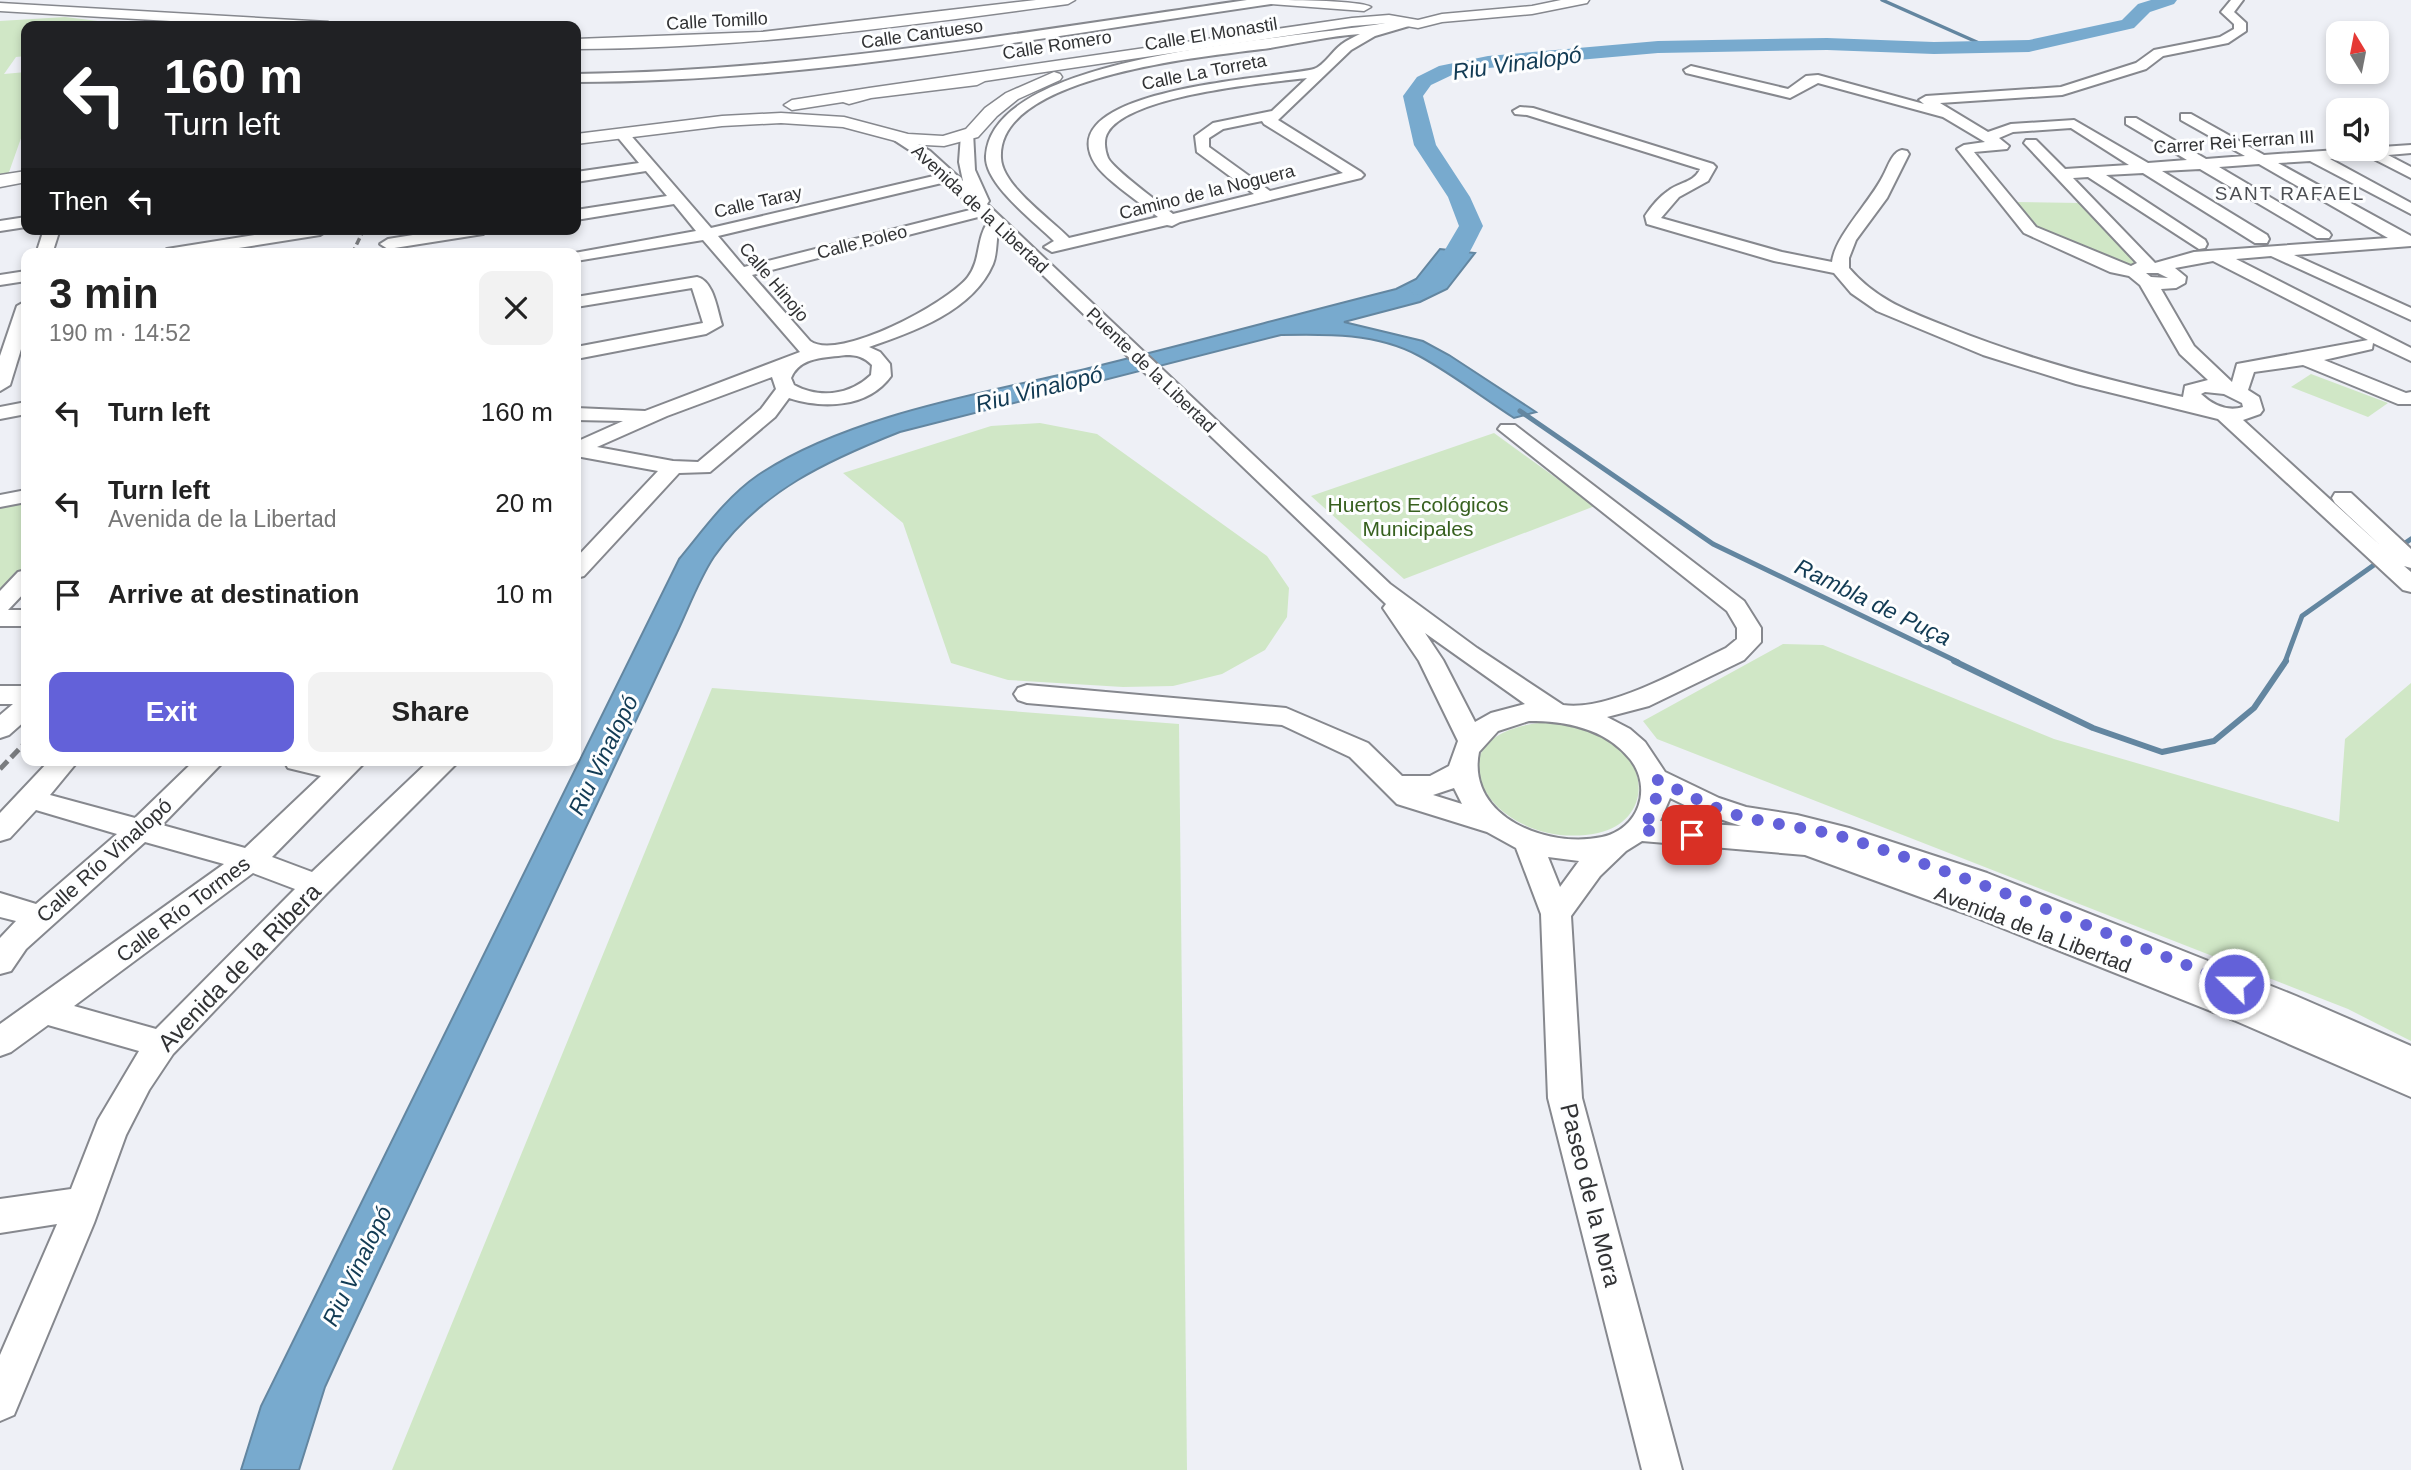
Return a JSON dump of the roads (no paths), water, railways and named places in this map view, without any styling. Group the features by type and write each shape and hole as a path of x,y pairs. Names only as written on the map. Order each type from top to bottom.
{"main road":[{"name":"Calle Tomillo","path":"581,44 669,44 782,37 855,30 1068,0"},
{"path":"1271,0 1364,7 1397,16"},
{"name":"Calle Romero","path":"956,80 1397,16 1424,23 1428,15 1512,12 1582,0"},
{"path":"0,5 251,21"},
{"name":"Calle Romero","path":"968,135 1012,96 1083,67 1164,50"},
{"path":"581,136 622,134 956,80 1003,83 1010,88 1012,96"},
{"path":"845,121 835,115 835,106 869,93"},
{"path":"581,135 692,122 764,118 845,121 899,137 935,141 968,135"},
{"path":"0,183 21,181"}],"street":[{"name":"Calle Cantueso","path":"581,78 687,75 845,62 1271,0"},
{"path":"1949,115 1926,100 2062,90 2113,77 2141,66 2159,53 2204,46 2235,36 2240,31 2240,23 2227,12 2237,0"},
{"path":"1268,197 1202,149 1202,136 1218,126 1276,114 1346,47 1380,30 1397,16"},
{"name":"Calle El Monastil","path":"1068,245 1009,187 993,160 995,139 1001,128 1026,104 1066,83 1107,70 1380,30"},
{"path":"1312,38 1340,42 1346,47"},
{"path":"1691,70 1790,94 1811,79 1818,79 1949,115 2016,145 2059,172 2164,269"},
{"name":"Calle La Torreta","path":"1172,221 1104,164 1098,154 1098,142 1103,128 1138,104 1187,92 1320,72"},
{"path":"1520,111 1528,111 1708,167 1706,176 1699,182 1674,193 1653,216 1653,221 1780,257 1840,269 1857,289 1883,307 1921,324 2047,370 2216,411 2248,414 2407,574"},
{"name":"Camino de la Noguera","path":"1068,245 1356,175 1269,121 1276,114"},
{"path":"2186,117 2408,241"},
{"path":"2131,121 2323,234"},
{"path":"2016,145 2011,128 2074,124 2268,245 2411,315"},
{"path":"2071,140 2207,130"},
{"name":"Calle Hinojo","path":"622,134 797,340 808,349 819,352"},
{"path":"968,135 965,158 968,175 991,217 985,265"},
{"name":"Avenida de la Libertad","path":"899,137 925,154 1059,282"},
{"path":"2016,145 1964,149 2030,229 2116,268 2164,269 2215,255 2268,245 2408,241"},
{"name":"Carrer Rei Ferran III","path":"2389,151 2411,149"},
{"path":"1840,269 1840,258 1847,237 1872,208 1902,154"},
{"name":"Carrer Rei Ferran III","path":"2059,172 2326,155"},
{"path":"2313,156 2411,209"},
{"path":"2389,161 2411,173"},
{"path":"581,176 649,166"},
{"path":"2091,172 2164,269 2171,326 2187,350 2233,390 2254,404 2253,410 2248,414"},
{"name":"Calle Taray","path":"581,255 708,234 947,177"},
{"path":"581,214 678,198"},
{"name":"Calle Poleo","path":"740,273 991,217"},
{"path":"0,226 21,223"},
{"path":"204,248 283,235"},
{"path":"389,242 440,235"},
{"path":"1016,242 1039,248 1068,245"},
{"path":"581,445 606,425 660,412 819,352 842,349 884,337 919,322 962,292 985,265 999,257 1040,263 1047,255 1068,245"},
{"path":"2215,255 2411,355"},
{"path":"0,280 21,277"},
{"path":"581,301 697,282 712,327 581,352"},
{"name":"Puente de la Libertad","path":"1059,282 1381,589"},
{"path":"0,385 21,320"},
{"path":"869,354 875,343 884,337"},
{"path":"2233,390 2244,376 2244,368 2305,359 2365,345"},
{"path":"768,413 816,399 849,396 874,383 883,370 878,359 869,354 842,349"},
{"path":"2187,350 2194,389 2193,399 2216,411 2374,539"},
{"path":"2305,359 2405,400 2411,398"},
{"path":"785,387 781,378 790,364"},
{"path":"740,383 763,381 785,387 794,394 816,399"},
{"path":"581,450 673,467 703,468 768,413 785,387"},
{"path":"2162,398 2194,389 2233,390"},
{"path":"0,413 21,409"},
{"path":"581,416 606,425"},
{"path":"1381,589 1468,654 1565,714 1640,700 1735,654 1749,642 1749,628 1736,606 1508,429"},
{"path":"581,566 673,467"},
{"path":"0,501 21,497"},
{"path":"0,605 21,582"},
{"path":"1381,589 1431,660 1471,741"},
{"path":"0,618 21,618"},
{"path":"1027,694 1286,717 1359,750 1406,797 1496,825 1528,842 1589,850 1629,837"},
{"path":"0,695 21,695"},
{"path":"1624,737 1640,700"},
{"path":"0,729 21,710"},
{"path":"1496,825 1466,790 1461,771 1463,755 1471,741 1485,727 1505,717 1529,712 1565,714 1601,724 1624,737 1644,757 1656,779 1658,798 1653,815 1590,868 1556,914"},
{"path":"0,831 60,766"},
{"name":"Calle Río Vinalopó","path":"0,962 15,940 139,831 206,766"},
{"name":"Calle Río Tormes","path":"0,1042 250,860 348,766"},
{"name":"Avenida de la Ribera","path":"4,1382 83,1204 110,1131 137,1080 162,1044 317,885 441,766"},
{"path":"1395,784 1420,789 1447,781 1461,771"},
{"name":"Avenida de la Libertad","path":"1656,779 1709,805 1744,817 1797,825 1849,839 1977,881 2285,1005 2411,1061"},
{"path":"47,804 250,860 317,885"},
{"name":"Avenida de la Libertad","path":"1629,837 1742,837 1807,845 1870,866 2247,1012 2411,1083"},
{"name":"Paseo de la Mora","path":"1528,842 1556,914 1565,1098 1662,1470"},
{"path":"0,905 40,917"},
{"path":"45,1011 162,1044"},
{"path":"0,1216 83,1204"}],"water":[{"path":"1440,249 1475,253 1447,289 1420,302 1344,322 1423,341 1536,412 1514,418 1455,378 1403,348 1352,336 1281,335 900,432 847,454 798,480 752,514 732,534 708,566 341,1352 325,1387 299,1470 241,1470 261,1406 577,766 581,766 581,758 679,559 725,504 758,475 794,454 875,421 1396,289 1416,279"}],"waterway":[{"path":"1882,0 1988,47"},
{"name":"Riu Vinalopó","path":"1422,289 1444,270 1471,226 1459,197 1425,145 1413,96 1424,81 1446,70 1488,62 1658,47 1827,44 1934,48 2029,46 2128,24 2144,8 2168,0"},
{"name":"Rambla de Puça","path":"1520,411 1713,544 1958,662"},
{"name":"Rambla de Puça","path":"2398,548 2411,539"},
{"name":"Rambla de Puça","path":"2285,662 2302,616 2381,560"},
{"name":"Rambla de Puça","path":"1954,661 2093,728 2162,752 2214,741 2254,708 2286,661"}],"railway":[{"path":"355,248 361,235"},
{"path":"0,769 21,747"}],"district":[{"name":"SANT RAFAEL","path":"2290,193"}],"park label":[{"name":"Huertos Ecológicos Municipales","path":"1418,516"}]}
